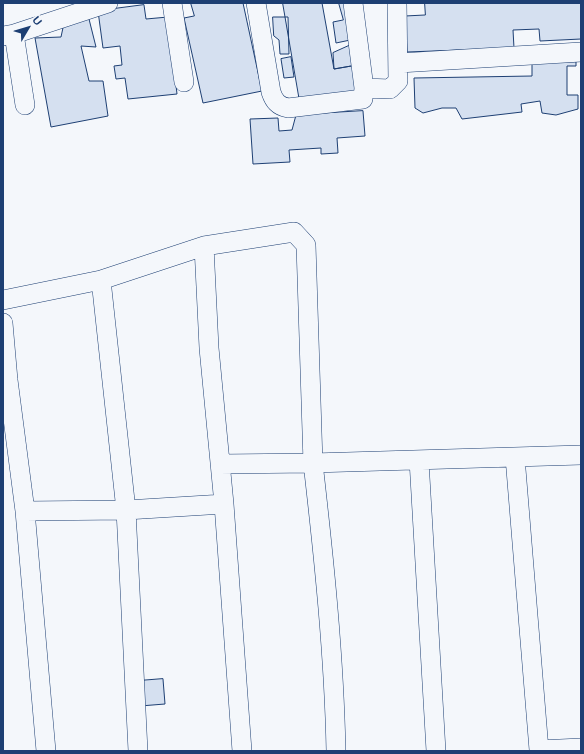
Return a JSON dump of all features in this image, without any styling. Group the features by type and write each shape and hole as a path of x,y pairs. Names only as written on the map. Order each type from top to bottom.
{"street":[{"path":"25,105 8,35 108,3"},
{"path":"172,3 184,82"},
{"path":"256,3 269,87 272,97 278,104 288,108 362,100 364,97 352,3"},
{"path":"364,88 390,88 395,86 398,81 399,63 397,3"},
{"path":"399,63 581,52"},
{"path":"3,300 102,280 204,246 294,232 306,245 313,463 324,563 335,707 336,751"},
{"path":"204,246 209,348 224,504 242,751"},
{"path":"102,280 126,510 138,751"},
{"path":"3,323 8,380 25,511 46,751"},
{"path":"220,464 313,463 581,455"},
{"path":"515,457 535,751 581,748"},
{"path":"419,460 436,751"},
{"path":"25,511 126,510 224,504"}],"building":[{"path":"191,3 243,3 262,91 203,103 184,18 194,16"},
{"path":"283,3 322,3 334,69 357,65 362,92 300,102"},
{"path":"339,3 349,3 355,39 336,43 333,22 343,20"},
{"path":"425,3 581,3 581,39 540,41 539,29 513,30 514,48 407,52 405,16 425,15"},
{"path":"144,5 146,19 168,17 177,94 128,99 125,78 116,79 114,66 122,65 120,46 103,48 98,11"},
{"path":"273,17 288,17 289,54 280,54 279,40 274,36"},
{"path":"89,19 96,47 81,46 89,81 103,81 108,116 51,127 35,38 61,37 64,23"},
{"path":"353,44 357,65 334,69 333,53"},
{"path":"291,57 294,77 284,78 281,59"},
{"path":"576,62 576,66 567,66 567,95 578,95 578,109 556,115 542,113 540,101 521,104 522,112 462,119 456,108 442,108 423,113 415,108 414,78 532,76 532,63"},
{"path":"363,111 365,136 337,138 338,153 321,154 321,148 289,150 290,162 253,164 250,119 278,118 279,131 292,130 296,115"},
{"path":"163,679 165,704 140,706 138,681"}]}
